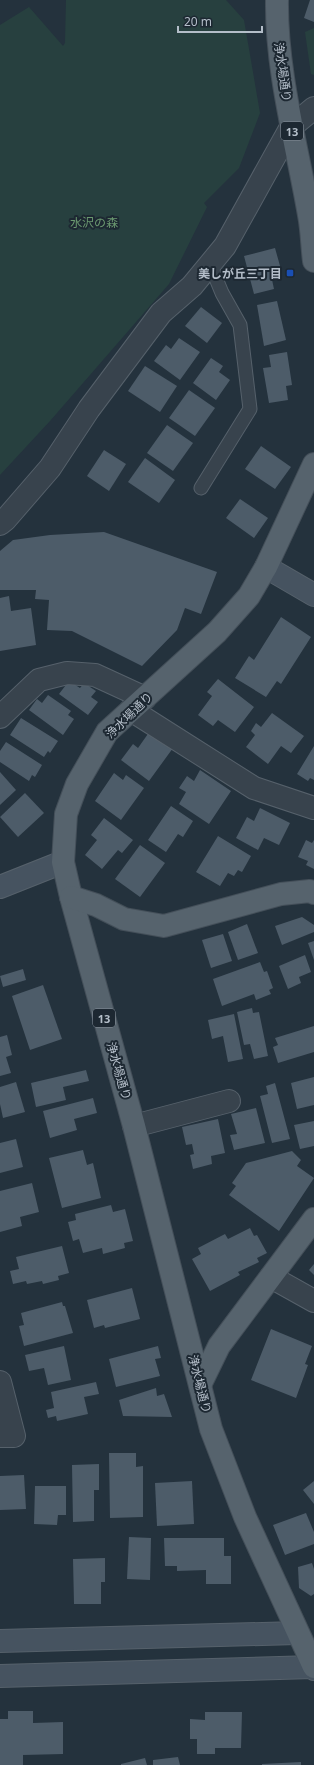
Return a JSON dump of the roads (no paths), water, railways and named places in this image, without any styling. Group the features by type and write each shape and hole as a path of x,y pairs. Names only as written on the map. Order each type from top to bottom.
{"main road":[{"name":"浄水場通り","path":"277,0 277,23 291,127 309,216 314,261"},
{"name":"浄水場通り","path":"314,464 266,567 249,596 218,632 107,732 77,784 66,814 63,862 71,897 134,1126 214,1436 245,1516 306,1633 314,1668"},
{"path":"71,897 96,905 124,919 164,926 281,894 310,891 314,893"},
{"path":"201,1383 219,1346 314,1219"}],"street":[{"path":"0,524 50,468 89,409 161,313 192,286 225,246 291,127 314,108"},
{"path":"266,567 314,595"},
{"path":"0,716 39,680 67,673 95,676 138,704 254,788 314,808"},
{"path":"0,887 63,862"},
{"path":"134,1126 229,1102"},
{"path":"271,1277 314,1300"},
{"path":"0,1382 14,1436 0,1436"},
{"path":"0,1642 306,1633"},
{"path":"0,1676 314,1668"}],"lane":[{"path":"201,488 250,409 240,325 222,293 210,264"}],"place":[{"name":"美しが丘三丁目","path":"290,273"}],"park label":[{"name":"水沢の森","path":"94,222"}]}
